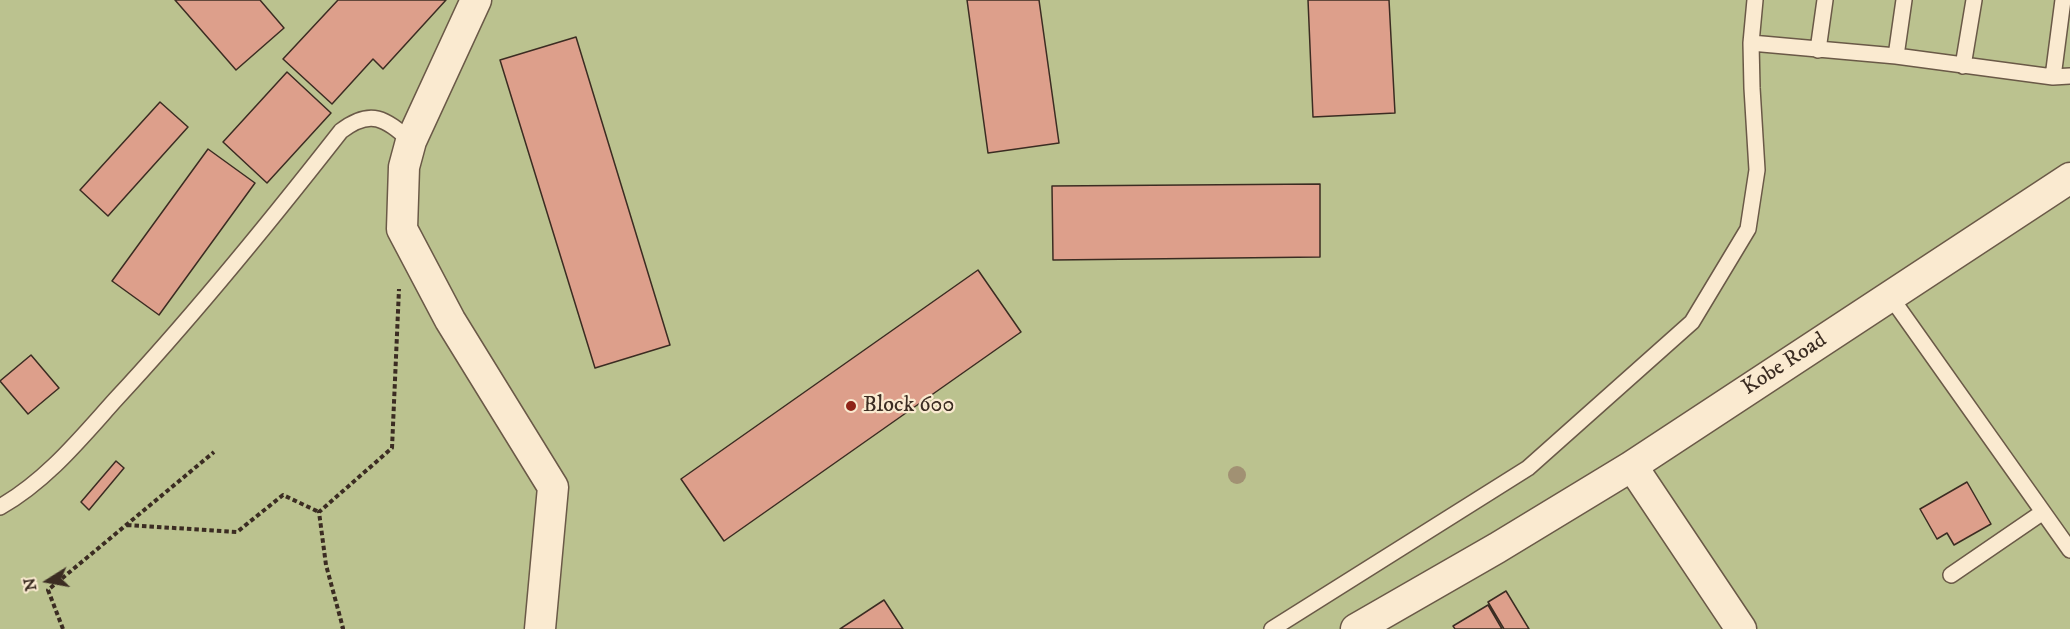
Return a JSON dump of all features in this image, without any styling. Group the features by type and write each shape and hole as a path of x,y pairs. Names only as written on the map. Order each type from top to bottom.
{"street":[{"path":"476,0 411,141 404,167 402,229 450,320 553,487 540,629"},
{"name":"Kobe Road","path":"1356,629 1497,548 1632,466 2070,178"},
{"path":"1632,466 1741,629"}],"lane":[{"path":"1272,629 1528,468 1692,322 1748,229 1758,170 1751,43 1755,0"},
{"path":"1818,50 1825,0"},
{"path":"1896,56 1904,0"},
{"path":"1963,66 1974,0"},
{"path":"2053,77 2063,0"},
{"path":"1751,43 1896,56 2053,77 2070,76"},
{"path":"0,507 18,497 48,473 174,337 251,246 341,131 372,117 389,122 411,141"},
{"path":"1890,296 2070,550"},
{"path":"1951,575 2043,512"}],"path":[{"path":"319,512 392,448 399,287"},
{"path":"63,629 48,590 214,452"},
{"path":"126,525 237,532 283,495 319,512"},
{"path":"319,512 326,565 343,628 341,629"}],"green space":[{"path":"0,0 2070,0 2070,629 0,629"}],"building":[{"path":"175,0 260,0 284,28 236,70"},
{"path":"338,0 446,0 383,69 373,59 332,104 283,59"},
{"path":"967,0 1039,0 1059,143 988,153"},
{"path":"1308,0 1389,0 1395,113 1313,117"},
{"path":"576,37 670,345 595,368 500,60"},
{"path":"287,72 331,113 267,183 223,142"},
{"path":"160,102 188,127 108,216 80,190"},
{"path":"208,149 255,183 159,315 112,281"},
{"path":"1320,184 1320,257 1053,260 1052,186"},
{"name":"Block 600","path":"978,270 1021,332 724,541 681,479"},
{"path":"31,355 59,388 28,414 0,381"},
{"path":"116,461 124,468 89,510 81,502"},
{"path":"1967,482 1991,524 1954,545 1947,533 1937,539 1920,509"},
{"path":"1506,591 1529,629 1504,629 1488,602"},
{"path":"884,600 903,629 840,629"},
{"path":"1488,605 1502,629 1455,629 1453,626"}],"place":[{"name":"Block 600","path":"851,406"}]}
